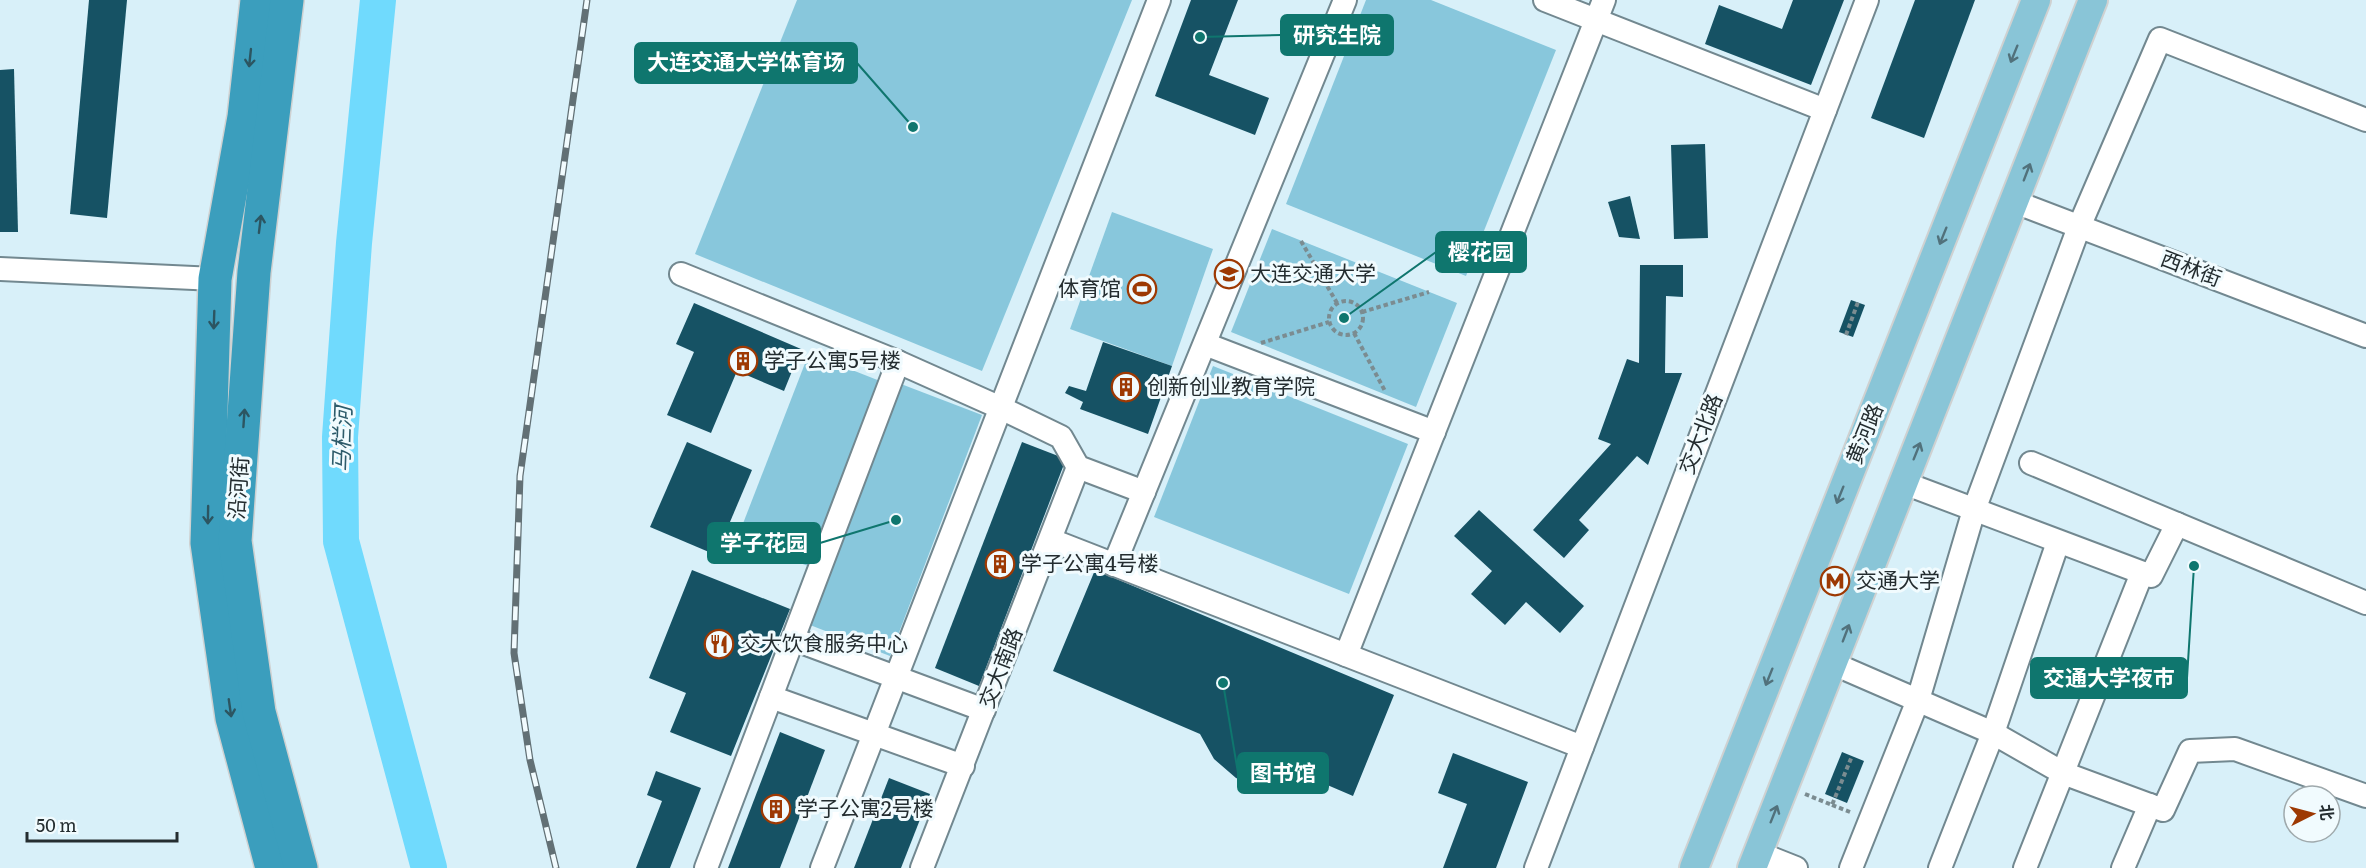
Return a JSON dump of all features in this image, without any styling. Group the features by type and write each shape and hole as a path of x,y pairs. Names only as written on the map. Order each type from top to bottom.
{"highway":[{"name":"沿河街","path":"286,0 254,272 235,541 259,712 301,868"},
{"name":"沿河街","path":"256,4 244,117 215,279 207,543 232,718 272,868"},
{"path":"235,541 285,742 320,868"},
{"path":"240,751 263,868"}],"main road":[{"name":"黄河路","path":"1694,868 2036,0"},
{"path":"1755,861 2093,0"}],"street":[{"path":"822,868 1159,0"},
{"path":"1114,565 1345,0"},
{"path":"1545,0 1600,10 1825,110"},
{"name":"交大北路","path":"1536,868 1867,0"},
{"path":"1346,655 1600,10"},
{"path":"1851,868 1918,700 1974,510 2079,227 2160,39 2366,120"},
{"name":"西林街","path":"2015,202 2366,336"},
{"path":"0,269 215,279"},
{"path":"681,274 898,362 1001,408 1061,438 1078,466 1144,492"},
{"path":"1205,344 1434,432"},
{"path":"706,868 898,362"},
{"path":"2031,463 2366,603"},
{"name":"交大南路","path":"922,868 1078,466"},
{"path":"1904,483 2151,576 2177,524"},
{"path":"1051,540 1582,747"},
{"path":"1940,868 1993,733 2058,542"},
{"path":"2025,868 2142,573"},
{"path":"793,639 984,710"},
{"path":"1833,664 1993,733 2063,772 2163,810 2190,751 2235,749 2366,795"},
{"path":"771,697 963,766"},
{"path":"2123,868 2150,805"},
{"path":"1755,861 1796,868"}],"path":[{"path":"1301,241 1337,303"},
{"path":"1362,312 1429,292"},
{"path":"1345,300 1354,302 1362,312 1363,322 1354,333 1349,335 1339,334 1329,322 1330,311 1337,303 1345,300"},
{"path":"1846,335 1858,302"},
{"path":"1260,344 1329,322"},
{"path":"1354,333 1388,395"},
{"path":"1835,798 1852,756"}],"shaded area":[{"path":"797,0 1132,0 982,371 695,254"},
{"path":"1366,0 1431,0 1556,50 1466,276 1286,204"},
{"name":"体育馆","path":"1112,212 1213,249 1172,366 1070,329"},
{"path":"1272,229 1457,303 1416,407 1231,332"},
{"path":"809,353 880,381 808,566 737,539"},
{"path":"1213,366 1408,444 1349,594 1154,517"},
{"path":"901,384 982,415 890,656 810,625"}],"building":[{"path":"89,0 127,0 107,218 70,214"},
{"path":"1191,0 1238,0 1209,75 1269,98 1255,135 1155,96"},
{"path":"1793,0 1844,0 1811,85 1705,44 1719,5 1782,29"},
{"path":"1915,0 1975,0 1924,138 1871,118"},
{"path":"14,69 18,232 0,232 0,70"},
{"path":"1705,144 1708,238 1674,239 1671,145"},
{"path":"1630,196 1640,239 1619,237 1608,202"},
{"path":"1640,265 1683,265 1683,297 1666,296 1665,373 1682,373 1648,465 1637,456 1579,520 1589,530 1564,558 1533,530 1611,444 1598,439 1627,359 1639,363"},
{"path":"1851,300 1865,305 1853,337 1839,332"},
{"name":"学子公寓5号楼","path":"694,303 801,349 784,391 737,371 711,433 667,415 694,352 676,344"},
{"name":"创新创业教育学院","path":"1103,342 1172,366 1148,434 1080,409 1083,402 1065,393 1069,386 1086,391"},
{"path":"687,442 752,470 716,555 650,527"},
{"name":"学子公寓4号楼","path":"1022,442 1066,459 979,686 935,668"},
{"path":"1479,510 1584,606 1560,633 1526,602 1505,625 1471,594 1492,571 1454,536"},
{"name":"交大饮食服务中心","path":"692,570 790,609 731,756 670,732 686,693 649,678"},
{"path":"1095,570 1394,695 1353,796 1318,781 1291,790 1262,789 1236,778 1214,759 1200,734 1053,671"},
{"name":"学子公寓2号楼","path":"780,732 825,750 780,868 728,868"},
{"path":"1842,752 1864,761 1847,803 1825,794"},
{"path":"1453,753 1528,782 1496,868 1443,868 1467,804 1438,793"},
{"path":"656,771 701,788 670,868 636,868 662,801 647,795"},
{"path":"889,778 930,794 901,868 854,868"}],"waterway":[{"name":"马栏河","path":"378,0 354,243 340,437 341,541 429,868"}],"railway":[{"path":"556,868 530,760 514,653 520,476 587,0"}],"place":[{"name":"研究生院","path":"1200,37"},
{"name":"大连交通大学体育场","path":"913,127"},
{"name":"大连交通大学","path":"1229,274"},
{"name":"体育馆","path":"1142,289"},
{"name":"樱花园","path":"1344,318"},
{"name":"学子公寓5号楼","path":"743,361"},
{"name":"创新创业教育学院","path":"1126,387"},
{"name":"学子花园","path":"896,520"},
{"name":"学子公寓4号楼","path":"1000,564"},
{"name":"交通大学夜巿","path":"2194,566"},
{"name":"交通大学","path":"1835,581"},
{"name":"交大饮食服务中心","path":"719,644"},
{"name":"图书馆","path":"1223,683"},
{"name":"学子公寓2号楼","path":"776,809"}]}
